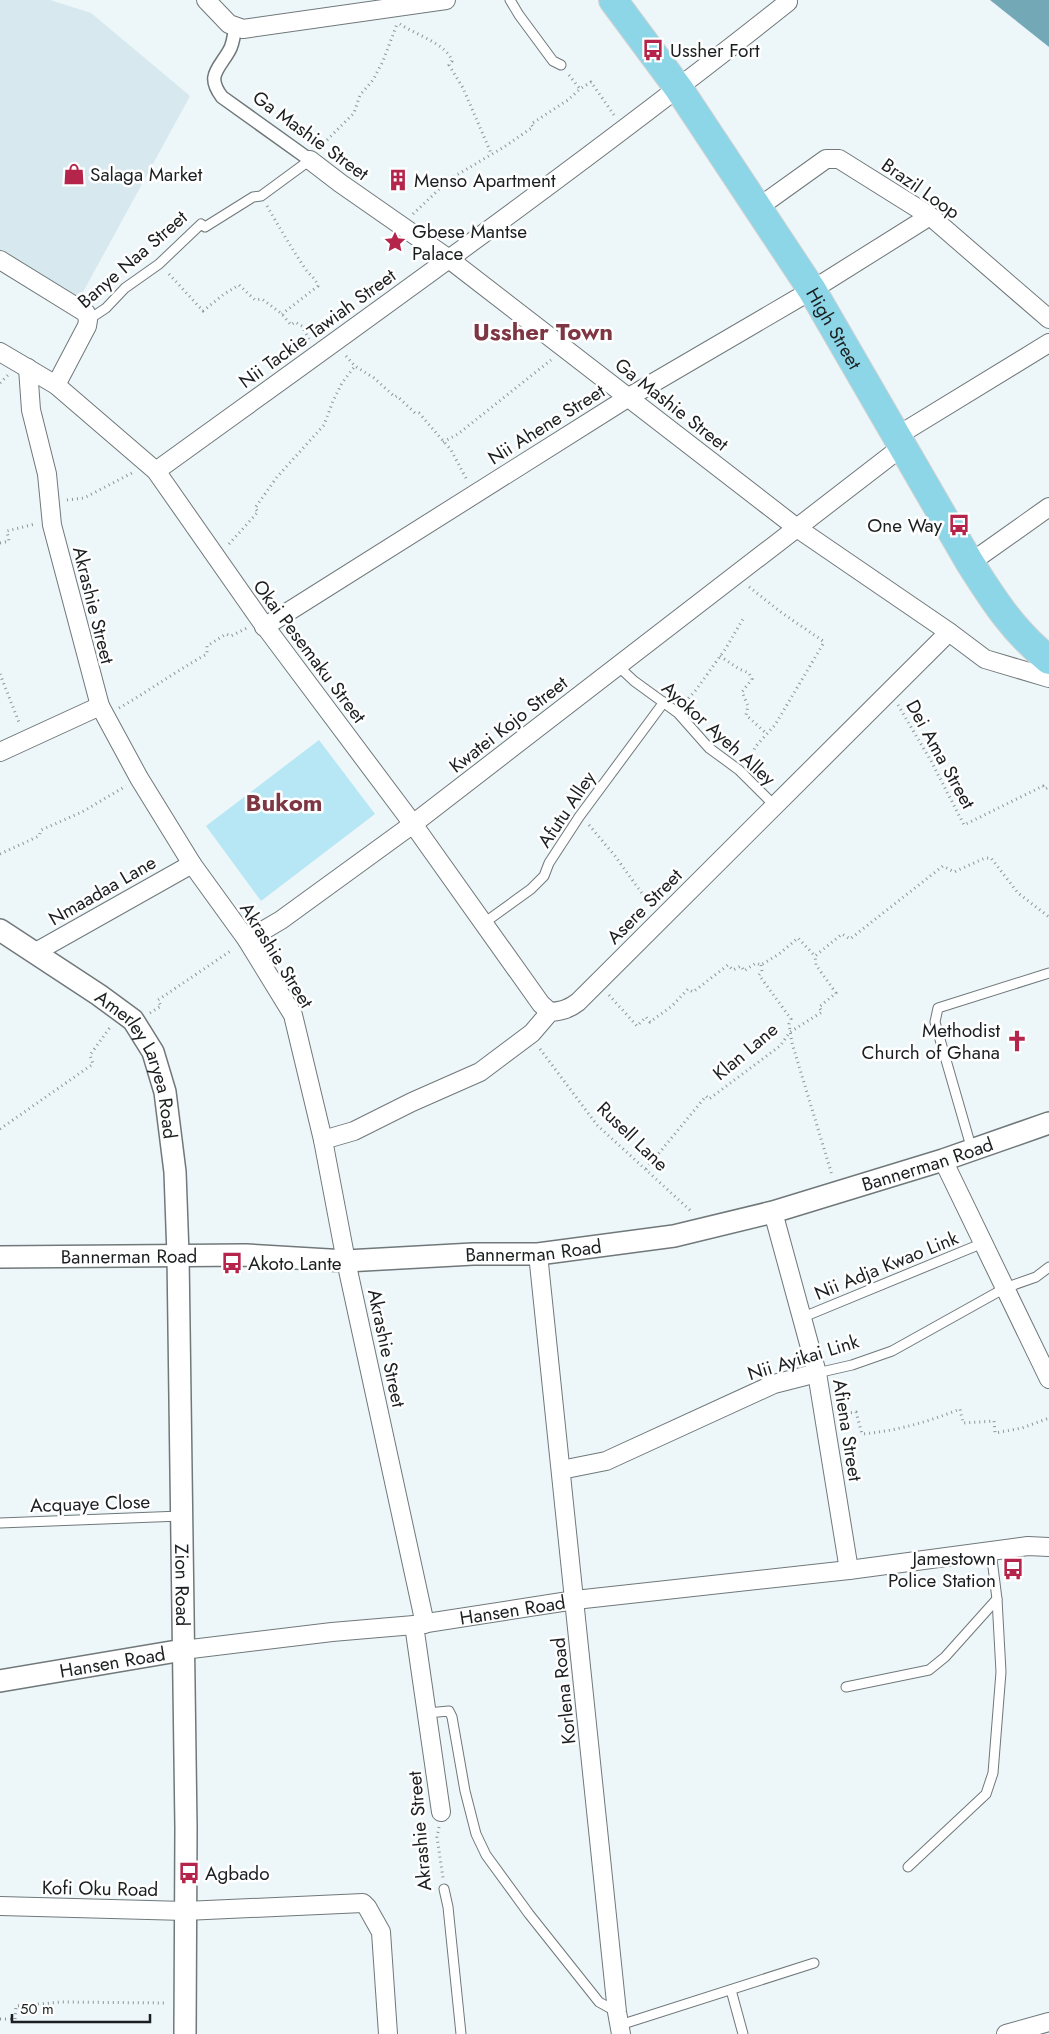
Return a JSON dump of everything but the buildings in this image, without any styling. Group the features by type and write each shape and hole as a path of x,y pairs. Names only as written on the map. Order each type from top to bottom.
{"main road":[{"name":"High Street","path":"613,0 679,89 759,207 812,290 998,608 1035,648 1049,660"}],"street":[{"path":"206,0 229,24 235,28 243,29 396,15 446,0"},
{"name":"Nii Tackie Tawiah Street","path":"151,466 318,354 450,259 679,89 788,2"},
{"name":"Ga Mashie Street","path":"235,28 230,49 217,68 213,78 215,88 222,97 450,259 797,528 949,632 985,659 1049,678"},
{"name":"Brazil Loop","path":"759,207 826,159 839,159 930,216 1049,319"},
{"name":"Nii Ahene Street","path":"263,624 629,397 812,290 930,216"},
{"path":"0,260 86,313 88,320"},
{"name":"Banye Naa Street","path":"56,385 87,326 88,320"},
{"name":"Kwatei Kojo Street","path":"247,940 281,920 413,824 797,528 900,441 1049,343"},
{"name":"Okai Pesemaku Street","path":"0,352 56,385 151,466 263,624 413,824 541,1004 550,1012"},
{"name":"Akrashie Street","path":"28,368 31,410 48,474 51,512 103,711 139,778 192,864 247,940 293,1015 323,1140 419,1624 427,1713 442,1812"},
{"path":"970,563 1049,507"},
{"name":"Asere Street","path":"550,1012 561,1012 570,1008 598,983 949,632"},
{"path":"0,752 26,740 103,711"},
{"name":"Nmaadaa Lane","path":"34,953 192,864"},
{"name":"Amerley Laryea Road","path":"0,930 99,995 129,1018 153,1052 166,1092 175,1172 178,1255"},
{"path":"323,1140 354,1132 412,1102 480,1072 530,1035 550,1012"},
{"name":"Bannerman Road","path":"0,1257 246,1255 346,1261 473,1254 538,1254 674,1236 773,1212 943,1160 1049,1123"},
{"path":"943,1160 1049,1379"},
{"name":"Afiena Street","path":"773,1212 817,1373 848,1570"},
{"name":"Korlena Road","path":"538,1254 619,2024"},
{"name":"Zion Road","path":"178,1255 186,1828 185,2034"},
{"name":"Nii Ayikai Link","path":"561,1470 606,1461 774,1384 817,1373"},
{"path":"1028,1546 1049,1555"},
{"name":"Hansen Road","path":"0,1681 183,1650 332,1632 419,1624 575,1600 848,1570 1028,1546 1049,1547"},
{"name":"Kofi Oku Road","path":"0,1906 185,1911 363,1903 368,1907 381,1932 388,2034"},
{"path":"1006,2034 1049,2022"}],"lane":[{"path":"510,0 554,61 561,65"},
{"name":"Banye Naa Street","path":"88,320 106,308 125,288 163,260 201,224 205,227 253,198 261,196 310,160"},
{"name":"Ayokor Ayeh Alley","path":"618,666 634,681 673,709 709,748 739,770 775,806"},
{"name":"Afutu Alley","path":"484,923 531,889 544,876 549,863 579,817 664,702"},
{"path":"972,1150 935,1022 938,1008 1049,973"},
{"name":"Nii Adja Kwao Link","path":"802,1318 983,1243"},
{"name":"Nii Ayikai Link","path":"817,1373 852,1365 892,1351 1005,1288 1036,1277 1049,1267"},
{"name":"Acquaye Close","path":"0,1523 181,1516"},
{"path":"908,1867 986,1794 993,1773 1000,1672 997,1599 991,1551"},
{"path":"846,1687 930,1670 945,1657 997,1599"},
{"path":"427,1713 449,1711 452,1717 465,1791 476,1834 486,1855 529,1914 599,2002 619,2024 814,1963"},
{"name":"Akrashie Street","path":"444,1888 448,1907 461,2034"},
{"path":"731,1990 743,2034"}],"path":[{"path":"310,160 323,143 354,113 360,95 373,80 383,61 396,15 441,46 450,57 452,61 450,65 491,152"},
{"path":"561,65 580,89"},
{"path":"402,226 426,199 450,178 504,146 591,82 624,130"},
{"path":"261,196 308,273 316,278 318,286 282,314"},
{"path":"163,260 172,270 168,274 203,311 239,285 254,300 262,299 282,314 291,325 295,322 302,326 318,354"},
{"path":"334,342 355,366 374,378 416,413 419,413 451,450 475,494"},
{"path":"443,442 458,434 549,363 563,346"},
{"path":"219,562 226,546 258,512 255,508 277,477 324,425 332,401 342,383 355,366"},
{"path":"0,543 9,541 7,531 84,498 151,466"},
{"path":"735,576 782,613 823,641 784,711 755,747 752,757 739,770"},
{"path":"673,709 686,701 720,656 743,619"},
{"path":"103,711 207,654 207,646 226,634 231,636 263,624"},
{"path":"720,656 739,669 749,673 752,679 742,692 748,706 746,715 767,734"},
{"path":"0,674 26,740"},
{"name":"Dei Ama Street","path":"890,692 931,760 964,825 1043,786 1045,789 1049,787"},
{"path":"0,854 38,836 41,830 82,812 139,778"},
{"path":"579,817 589,825 615,856 661,920"},
{"path":"762,965 798,938 815,956 842,934 850,939 943,866 954,872 985,858 991,858 1018,893 1045,916 1049,916"},
{"path":"0,1129 93,1064 90,1055 129,1018 161,1006 158,1000 247,940"},
{"name":"Klan Lane","path":"646,1169 706,1096 709,1099 780,1046 790,1032 822,1012 819,1007 836,993 816,965 815,956"},
{"path":"598,983 637,1026 646,1018 650,1022 672,1006 688,989 692,992 728,965 733,970 741,966 744,972 756,963 762,965"},
{"path":"762,965 760,974 791,1019 790,1032 823,1141 836,1193"},
{"name":"Rusell Lane","path":"530,1035 597,1125 694,1214 698,1231"},
{"path":"824,1417 856,1412 862,1434 888,1432 936,1419 960,1409 963,1423 994,1421 995,1433 1022,1428 1049,1418"},
{"name":"Akrashie Street","path":"442,1812 438,1836 444,1888"},
{"path":"0,2019 15,2019 16,2006 62,2002 185,2003"}],"shaded area":[{"name":"Salaga Market","path":"0,0 50,0 91,13 190,96 77,303 0,252"},
{"path":"990,0 1049,0 1049,47"},
{"path":"319,740 375,814 261,901 206,826"}],"place":[{"name":"Ussher Fort","path":"653,50"},
{"name":"Salaga Market","path":"74,174"},
{"name":"Menso Apartment","path":"398,180"},
{"name":"Gbese Mantse Palace","path":"395,242"},
{"name":"One Way","path":"959,525"},
{"name":"Methodist Church of Ghana","path":"1017,1041"},
{"name":"Akoto Lante","path":"232,1263"},
{"name":"Jamestown Police Station","path":"1013,1569"},
{"name":"Agbado","path":"189,1873"}],"district":[{"name":"Ussher Town","path":"543,332"},
{"name":"Bukom","path":"284,803"}]}
